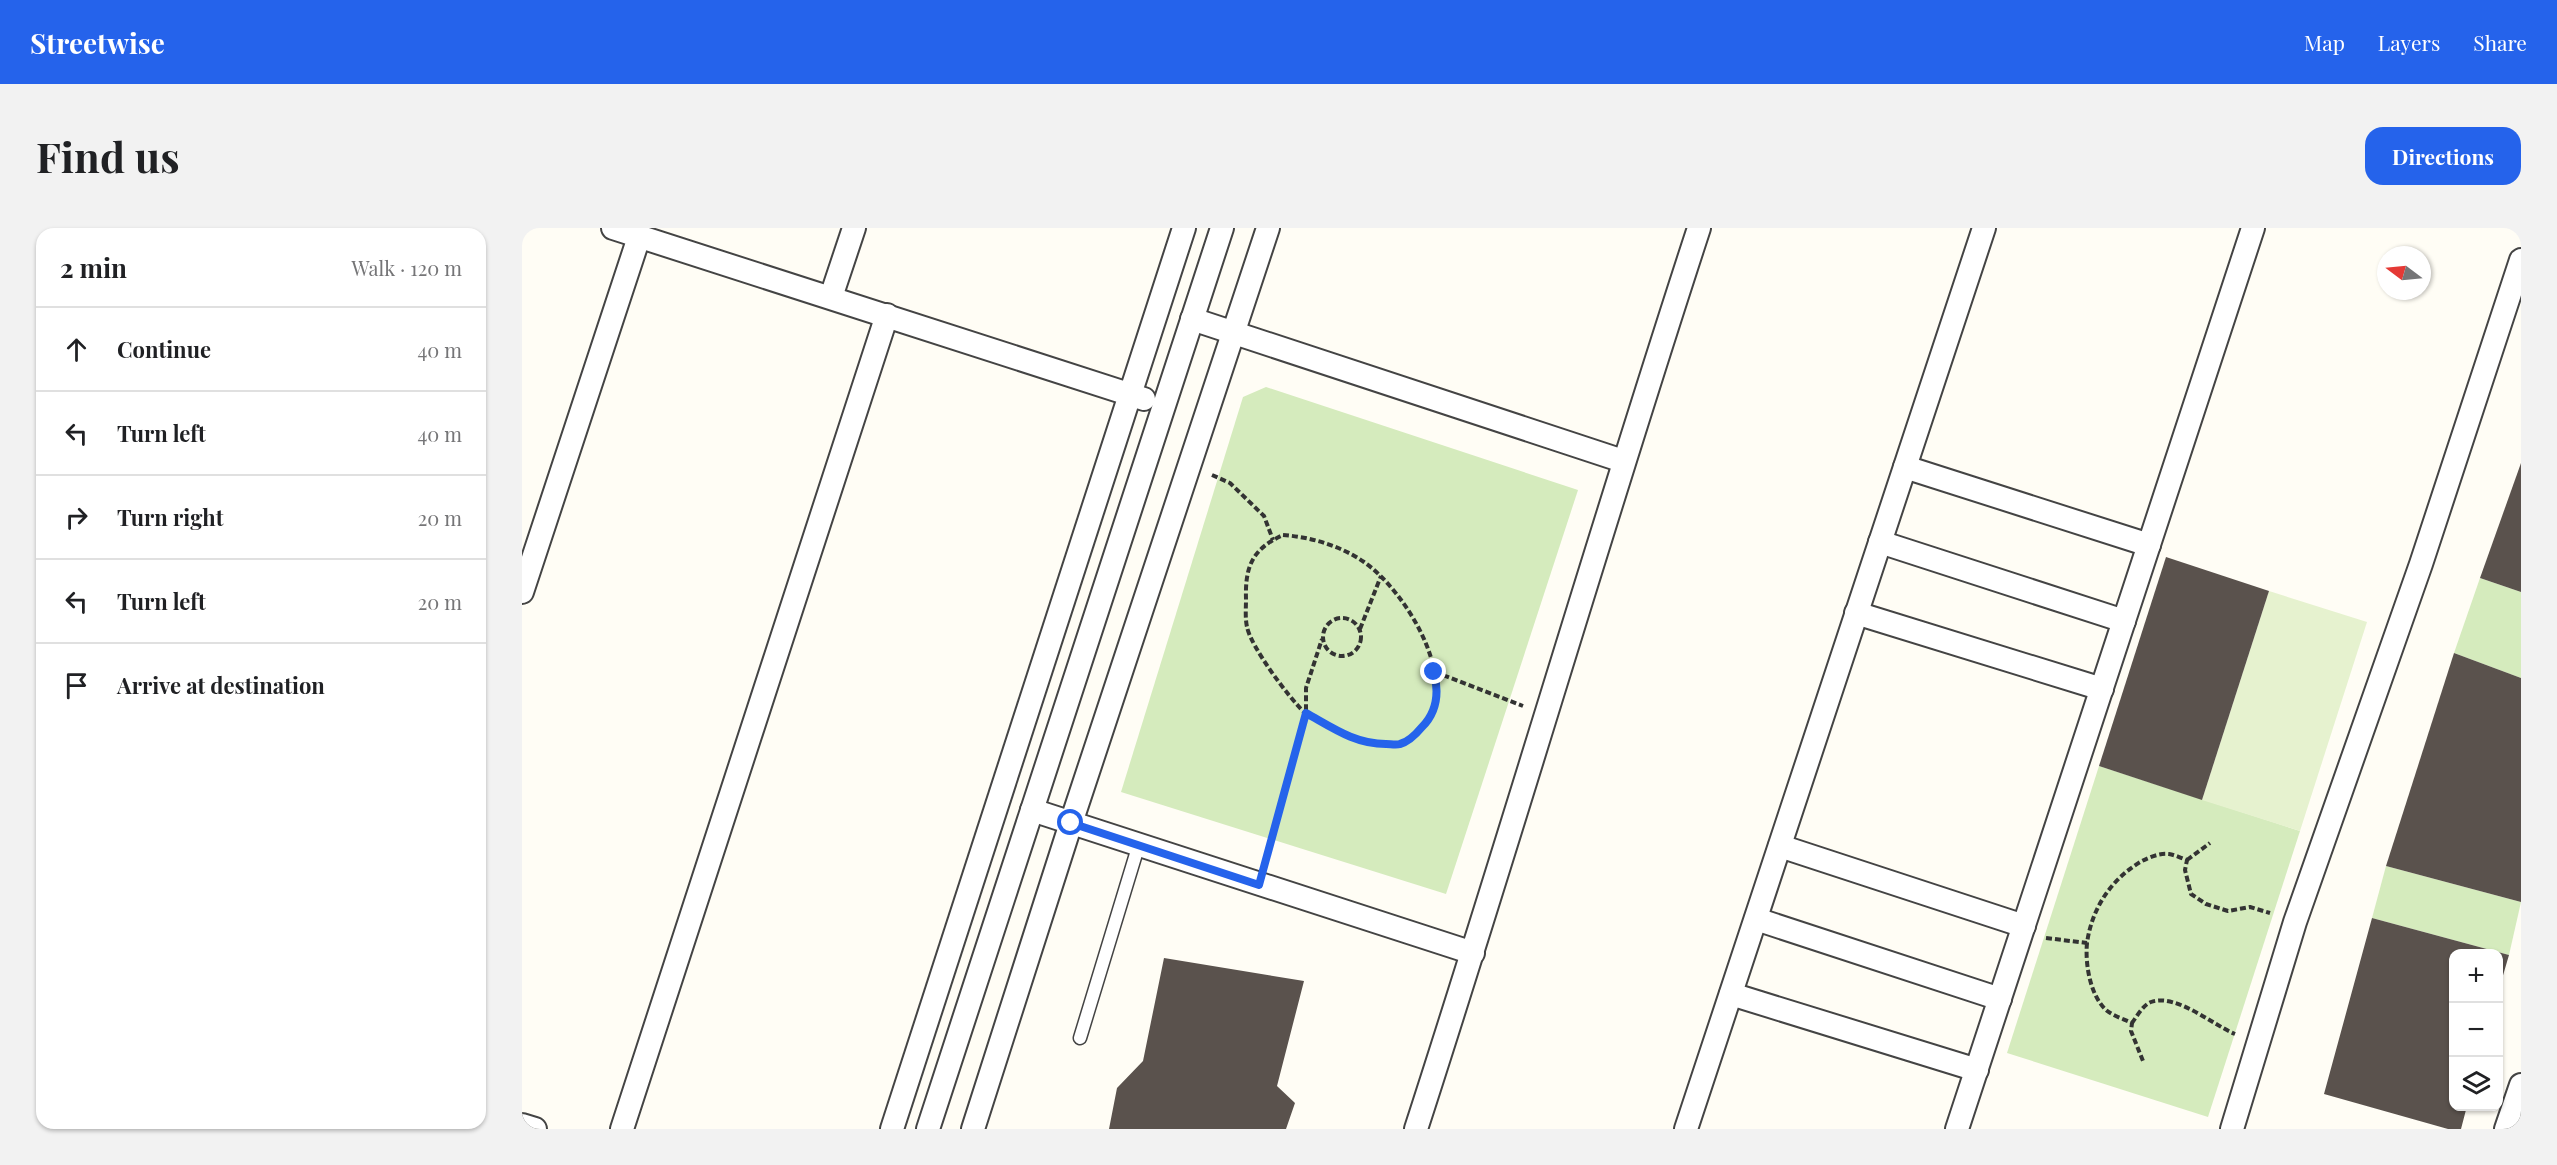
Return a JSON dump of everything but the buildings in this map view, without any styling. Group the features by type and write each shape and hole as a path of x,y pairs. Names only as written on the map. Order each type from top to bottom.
{"street":[{"path":"613,228 1163,405"},
{"path":"831,297 854,228"},
{"path":"892,1129 1184,228"},
{"path":"928,1129 1222,228"},
{"path":"974,1129 1187,467 1235,331 1268,228"},
{"path":"1416,1129 1547,715 1623,461 1699,228"},
{"path":"1686,1129 1984,228"},
{"path":"1958,1129 2253,228"},
{"path":"522,592 639,237"},
{"path":"2232,1129 2295,922 2421,564 2521,260"},
{"path":"621,1129 887,315"},
{"path":"1192,319 1235,331 1623,461"},
{"path":"1905,467 2149,545"},
{"path":"1880,542 2124,621"},
{"path":"1856,613 2102,689"},
{"path":"1032,810 1473,953"},
{"path":"1780,846 2023,928"},
{"path":"1756,919 2000,999"},
{"path":"1731,994 1977,1070"},
{"path":"2506,1129 2521,1085"},
{"path":"522,1125 535,1129"}],"lane":[{"path":"1080,1038 1139,844"}],"path":[{"path":"1187,467 1230,483 1264,516 1273,540"},
{"path":"1284,535 1310,537 1363,561 1381,575 1411,615 1420,632 1438,687 1435,704 1428,721 1400,744 1374,744 1347,737 1306,713 1277,679 1247,628 1246,573 1252,559 1273,540 1284,535"},
{"path":"1322,639 1330,652 1346,656 1354,653 1359,646 1362,637 1360,629 1381,575"},
{"path":"1259,885 1306,713 1306,688 1323,631 1328,623 1336,618 1346,617 1360,629"},
{"path":"1434,672 1547,715"},
{"path":"2210,843 2187,860 2185,870 2191,894 2206,904 2228,911 2250,907 2295,922"},
{"path":"2132,1023 2106,1010 2098,998 2088,971 2086,957 2091,922 2112,885 2130,869 2157,855 2168,854 2187,860"},
{"path":"2023,928 2054,940 2087,943"},
{"path":"2143,1061 2131,1031 2132,1023 2140,1011 2151,1002 2168,1001 2184,1006 2221,1028 2258,1042"}],"green space":[{"path":"1266,387 1578,490 1446,894 1121,792 1243,397"},
{"path":"2480,578 2521,592 2521,678 2454,653"},
{"path":"2269,591 2367,622 2300,831 2202,800"},
{"path":"2099,766 2300,831 2208,1117 2007,1053"},
{"path":"2386,866 2521,902 2509,955 2503,953 2503,949 2487,949 2372,918"}],"route":[{"path":"1071,823 1259,885 1306,713 1347,737 1374,744 1400,744 1428,721 1435,704 1438,687 1434,672"}]}
